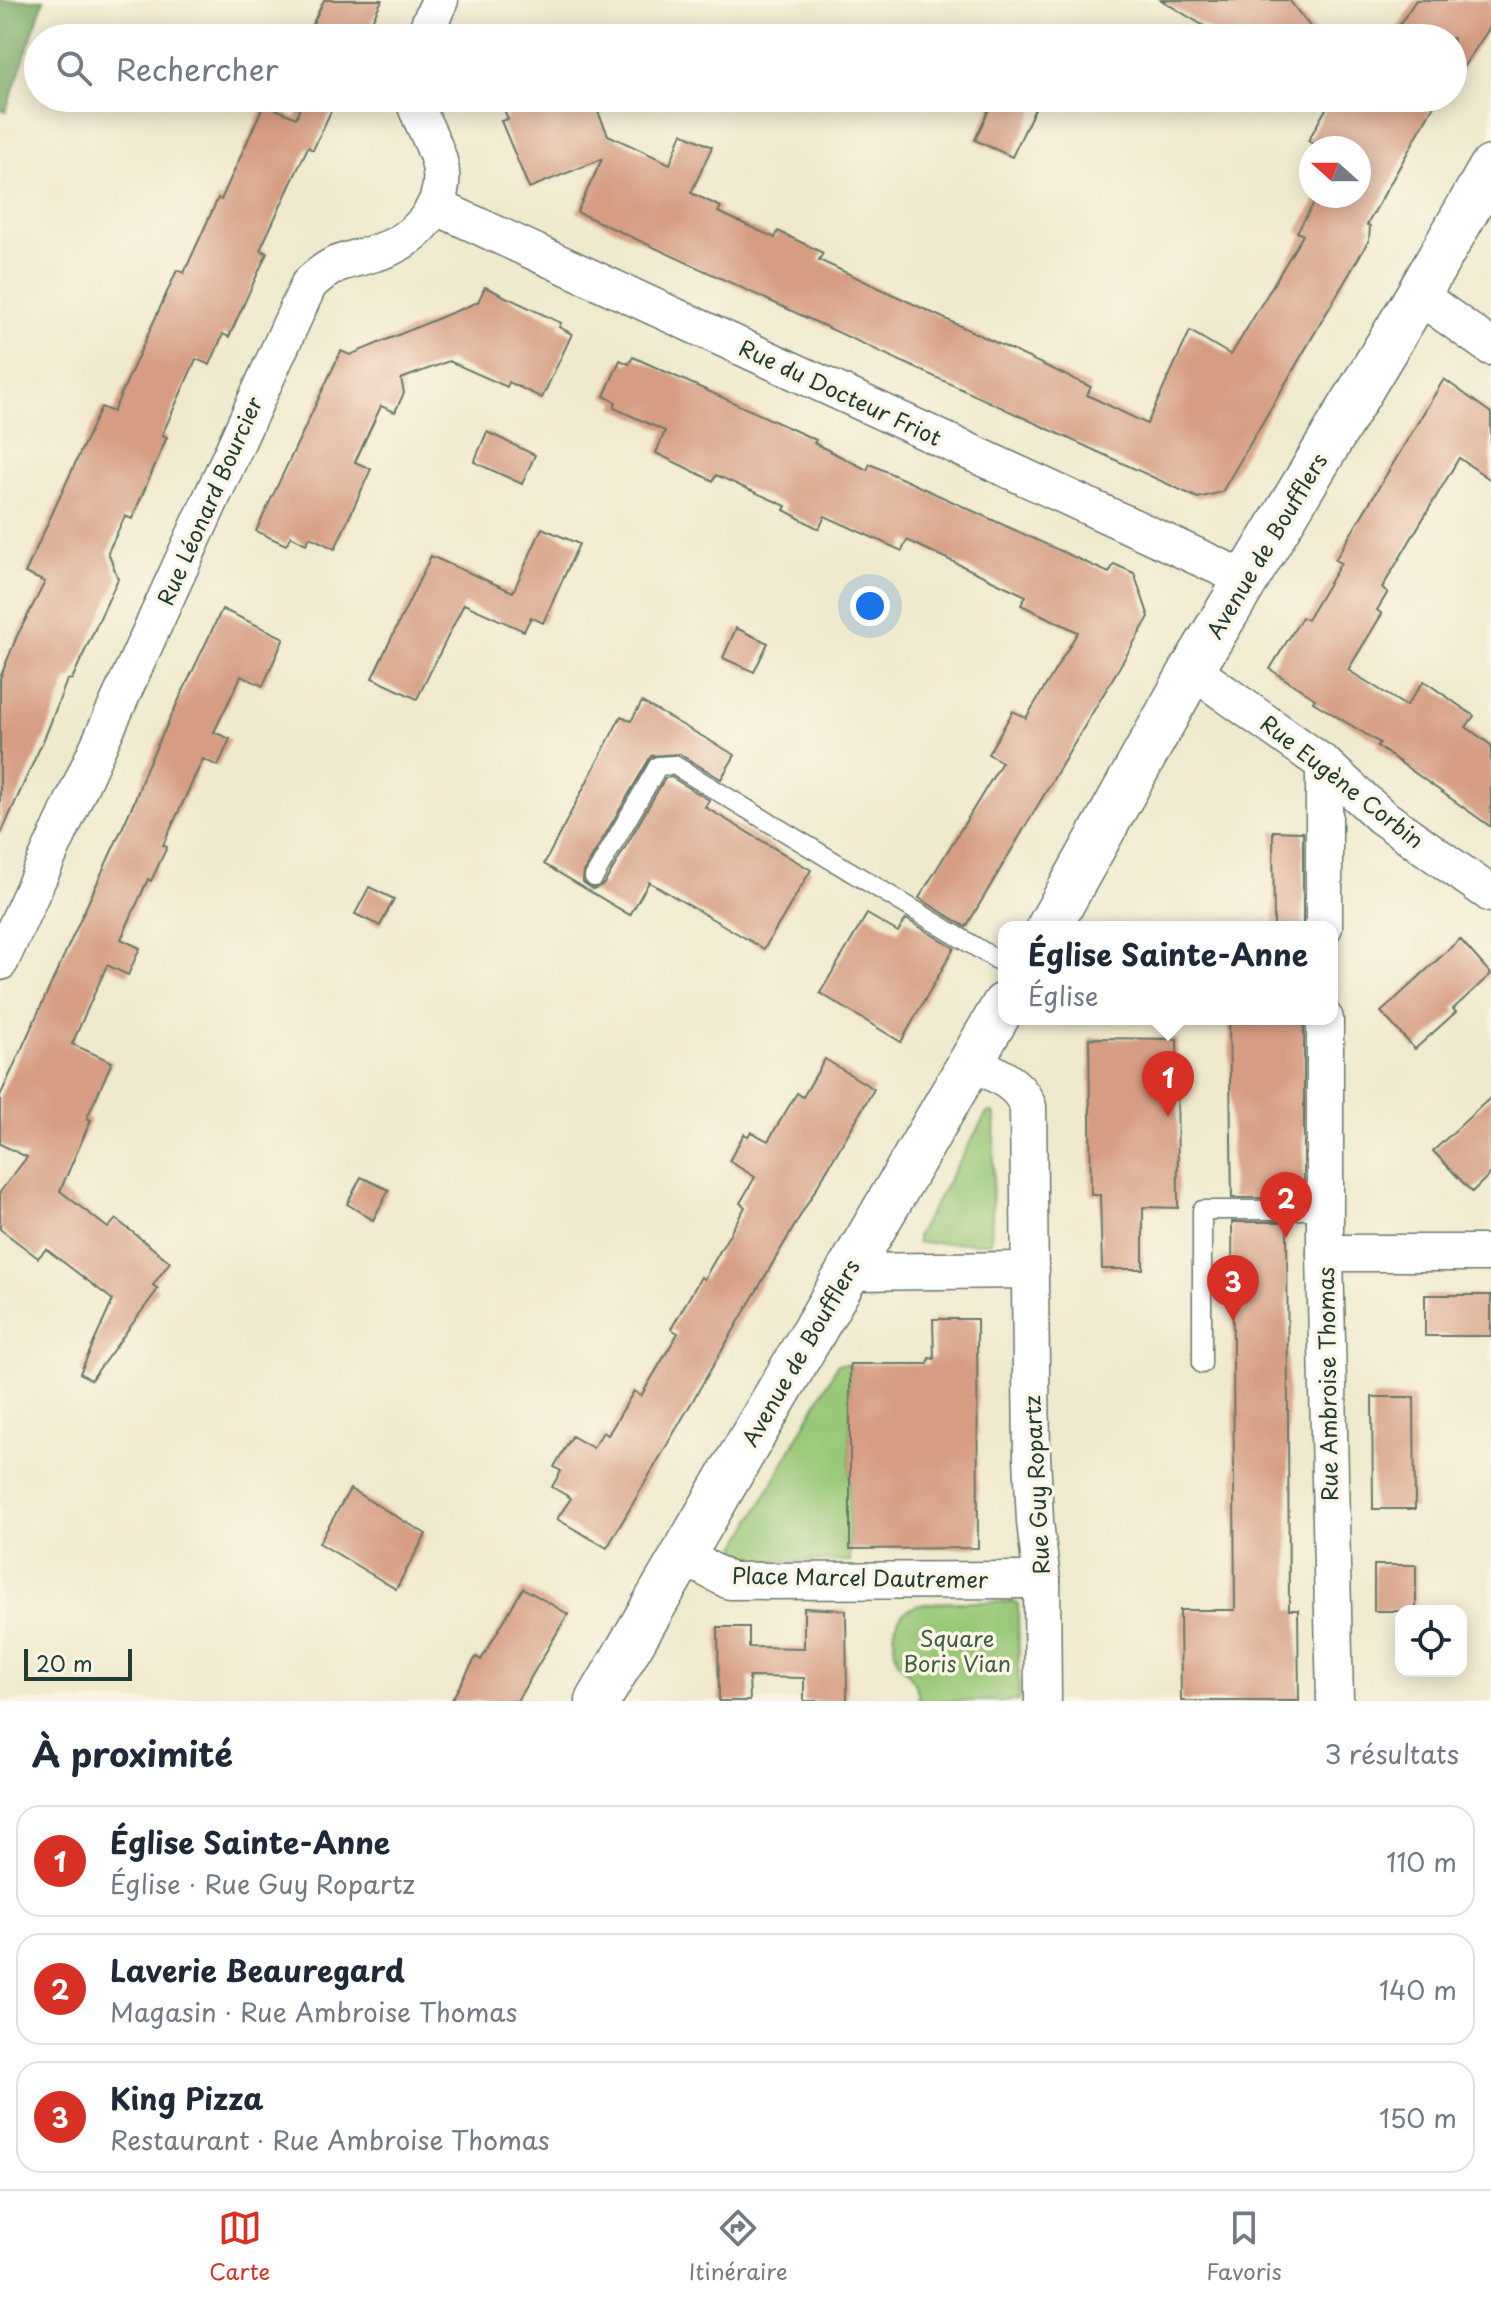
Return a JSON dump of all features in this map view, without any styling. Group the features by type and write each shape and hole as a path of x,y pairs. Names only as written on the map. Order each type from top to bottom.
{"street":[{"path":"429,24 440,0"},
{"path":"419,112 440,165 441,185 435,206"},
{"name":"Avenue de Boufflers","path":"1052,921 1192,670 1491,168"},
{"name":"Rue du Docteur Friot","path":"435,206 1246,579"},
{"name":"Rue Léonard Bourcier","path":"0,962 309,284 333,264 403,242 427,220 435,206"},
{"path":"1418,295 1491,347"},
{"name":"Rue Eugène Corbin","path":"1192,670 1324,764 1381,816 1491,894"},
{"path":"1324,764 1324,921"},
{"name":"Avenue de Boufflers","path":"598,1701 998,1016"},
{"name":"Rue Ambroise Thomas","path":"1325,1025 1325,1253 1335,1701"},
{"name":"Rue Guy Ropartz","path":"972,1061 1017,1086 1028,1107 1032,1456 1042,1580 1043,1701"},
{"path":"1325,1253 1491,1253"},
{"path":"849,1272 1031,1270"},
{"name":"Place Marcel Dautremer","path":"683,1556 730,1581 1042,1580"}],"lane":[{"path":"594,877 658,766 674,765 998,960"},
{"path":"1202,1364 1202,1210 1326,1210"}],"green space":[{"path":"0,0 44,0 36,24 24,24 24,58 6,111 0,109"},
{"path":"987,1113 995,1115 991,1243 917,1243 917,1235"},
{"path":"838,1364 850,1364 850,1561 738,1559 736,1549"},
{"name":"Square Boris Vian","path":"1014,1602 1018,1605 1019,1701 919,1701 915,1684 895,1652 894,1636 902,1614 931,1603"}],"building":[{"path":"324,0 382,0 371,24 313,24"},
{"path":"1161,0 1289,0 1308,24 1201,24"},
{"path":"1416,0 1491,0 1491,26 1467,61 1467,24 1400,24"},
{"path":"260,112 282,112 296,118 298,112 331,112 313,150 308,147 260,250 267,253 229,337 223,334 210,365 196,359 162,435 167,437 132,519 125,516 108,552 118,579 72,679 67,680 0,836 0,678 17,636 45,582 25,573 101,407 113,412 177,270 184,273"},
{"path":"505,112 598,112 608,135 670,164 682,133 712,147 691,193 721,207 718,212 775,238 778,231 823,253 819,260 1091,387 1087,395 1147,424 1190,331 1231,355 1303,235 1297,232 1311,208 1371,208 1371,136 1311,136 1324,112 1430,112 1367,225 1370,226 1369,240 1222,492 1198,498 577,212 602,159 529,188 501,121 508,119"},
{"path":"988,112 1033,112 1012,157 975,140"},
{"path":"485,287 561,323 559,327 572,334 542,398 509,382 507,387 449,361 401,379 404,393 395,412 381,406 355,462 371,469 335,549 310,537 306,544 291,536 286,545 256,531 341,351 350,355 478,302"},
{"path":"633,357 816,440 814,443 867,470 870,464 1109,573 1114,564 1134,573 1149,617 966,927 919,898 1002,762 988,754 1013,711 1026,718 1078,632 1021,605 1026,596 907,540 902,551 825,516 819,529 784,510 786,506 716,475 713,481 656,453 665,431 614,408 616,402 604,396 620,360 629,364"},
{"path":"1444,379 1491,413 1491,480 1459,458 1382,588 1388,592 1377,610 1382,614 1348,670 1406,706 1424,681 1474,716 1466,727 1491,745 1491,827 1377,746 1380,743 1313,702 1315,699 1270,669 1302,617 1307,620 1341,563 1335,560"},
{"path":"487,432 535,455 522,484 474,462"},
{"path":"542,528 579,544 543,623 531,617 524,631 464,604 417,699 372,678 431,556 513,592"},
{"path":"222,609 284,638 263,686 241,676 214,732 230,739 218,766 203,759 163,845 167,847 151,881 148,879 121,939 140,948 128,975 107,965 72,1044 112,1062 60,1191 108,1228 116,1219 170,1262 153,1285 158,1289 91,1380 80,1373 113,1300 46,1249 38,1258 0,1229 0,1192 27,1157 0,1144 0,1096 135,800 146,769"},
{"path":"736,628 768,643 754,672 723,658"},
{"path":"642,702 735,755 721,779 679,754 651,756 584,871 583,882 593,889 604,884 665,778 671,777 709,800 705,807 811,870 764,949 649,882 630,915 544,864 621,716 631,721"},
{"path":"1273,831 1303,832 1303,921 1274,921"},
{"path":"369,887 394,899 380,926 355,914"},
{"path":"867,914 898,932 906,919 954,948 901,1042 820,993"},
{"path":"1460,939 1491,974 1453,1009 1456,1012 1415,1049 1381,1012"},
{"path":"1229,1025 1304,1025 1304,1194 1288,1194 1288,1198 1232,1198"},
{"path":"1089,1038 1177,1039 1178,1208 1143,1207 1143,1269 1102,1269 1100,1195 1091,1195"},
{"path":"825,1059 874,1089 607,1548 557,1519 571,1498 552,1487 561,1471 554,1467 572,1436 593,1448 603,1432 608,1435 634,1391 641,1396 678,1333 671,1329 745,1207 740,1203 755,1177 729,1161 744,1134 748,1136 751,1132 768,1141 797,1093 803,1097"},
{"path":"1491,1097 1491,1173 1472,1192 1433,1151"},
{"path":"361,1177 389,1190 373,1220 347,1204"},
{"path":"1232,1222 1287,1222 1289,1610 1298,1610 1299,1701 1181,1701 1180,1610 1235,1610"},
{"path":"1425,1295 1491,1295 1491,1336 1425,1336"},
{"path":"933,1319 977,1319 978,1548 850,1549 850,1364 928,1364 929,1358 934,1359"},
{"path":"1372,1397 1414,1397 1415,1509 1373,1509"},
{"path":"350,1489 426,1534 396,1589 319,1543"},
{"path":"1374,1565 1416,1565 1416,1605 1395,1605 1395,1611 1374,1611"},
{"path":"523,1588 568,1614 517,1701 451,1701 476,1657 481,1660"},
{"path":"804,1608 846,1610 847,1701 804,1701 804,1678 749,1677 750,1701 719,1701 718,1627 749,1627 749,1647 804,1648"}],"place":[{"name":"Église Sainte-Anne","path":"1168,1117"},
{"name":"Laverie Beauregard","path":"1286,1238"},
{"name":"King Pizza","path":"1233,1321"}]}
